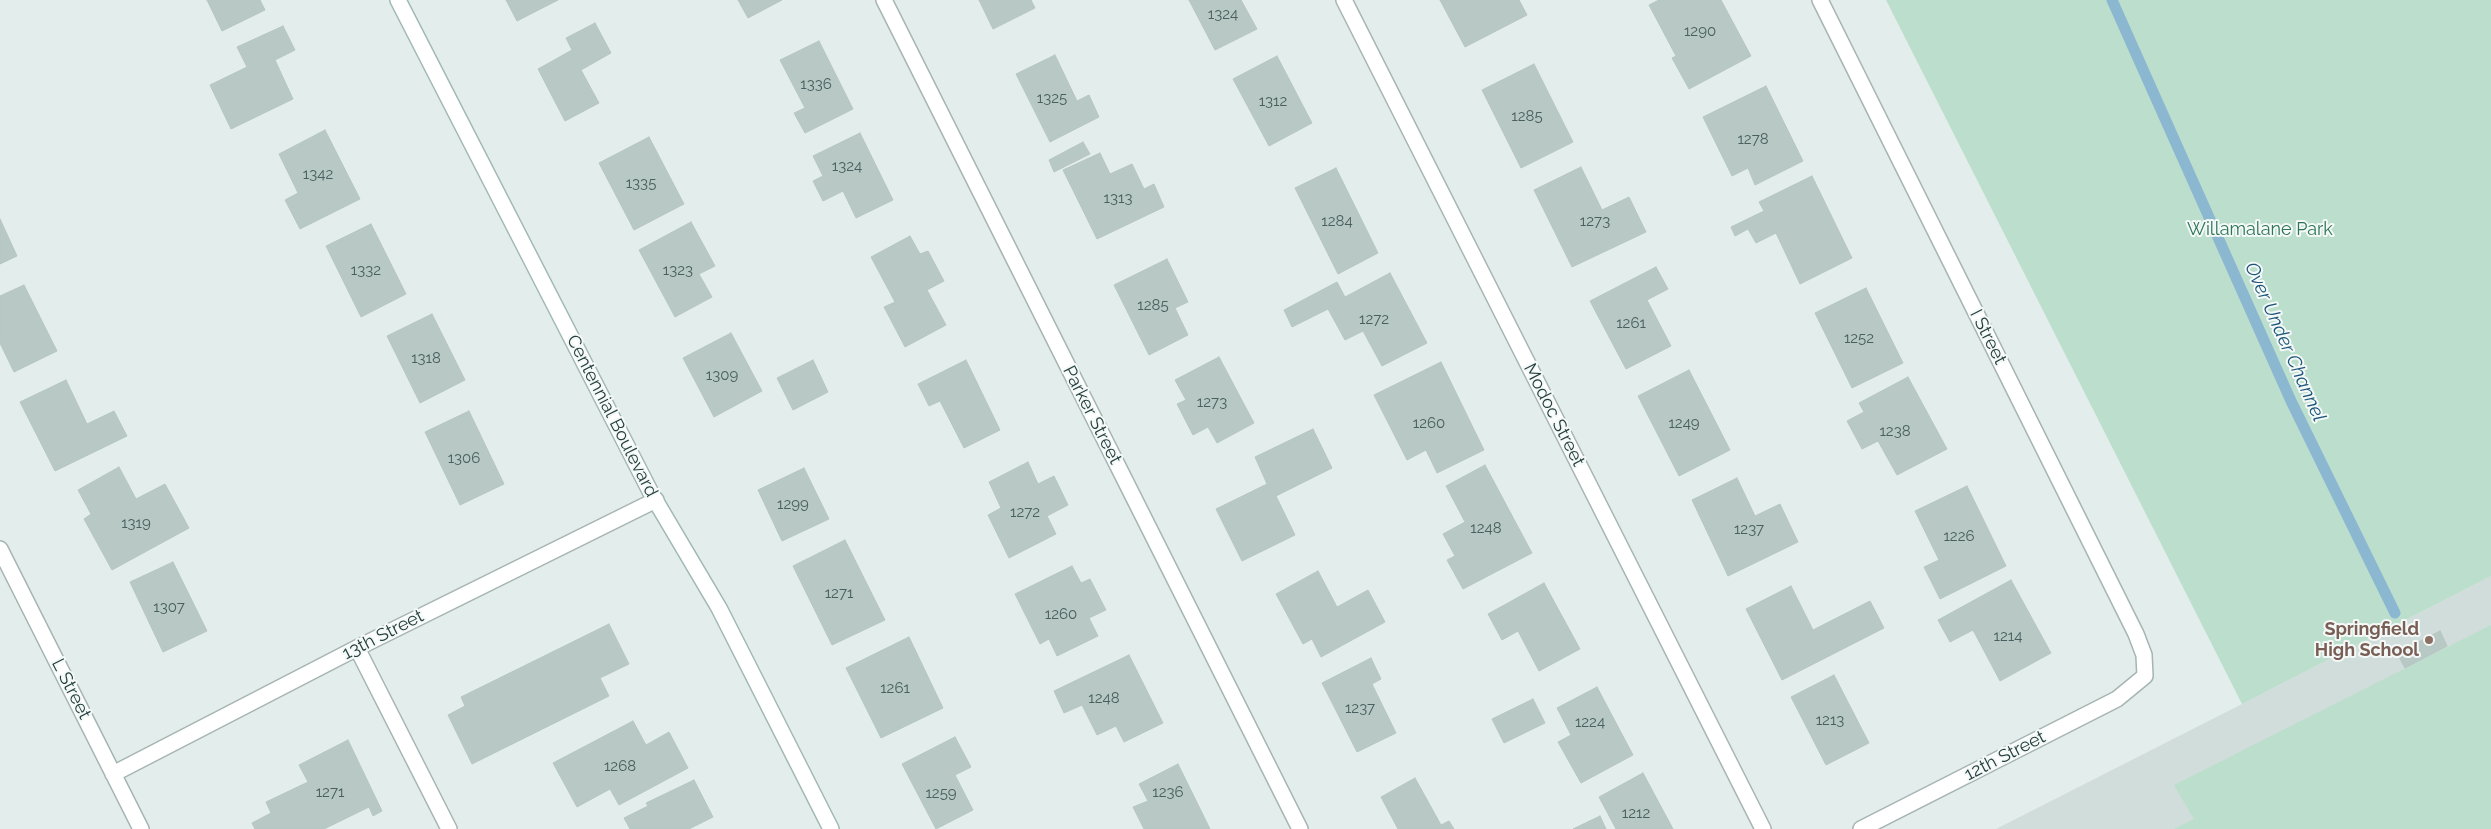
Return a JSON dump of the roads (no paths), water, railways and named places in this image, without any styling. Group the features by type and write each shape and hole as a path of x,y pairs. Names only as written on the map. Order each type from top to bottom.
{"street":[{"name":"Centennial Boulevard","path":"398,0 656,500 719,608 831,829"},
{"name":"Parker Street","path":"884,0 1300,829"},
{"name":"Modoc Street","path":"1344,0 1763,829"},
{"name":"I Street","path":"1820,0 2136,634 2144,656 2145,676"},
{"name":"13th Street","path":"113,774 357,648 656,500"},
{"name":"L Street","path":"0,548 141,829"},
{"path":"357,648 448,829"},
{"name":"12th Street","path":"1861,829 2117,699 2145,676"}],"waterway":[{"name":"Over Under Channel","path":"2112,0 2291,401 2395,613"}],"place":[{"name":"Springfield High School","path":"2429,640"}],"park label":[{"name":"Willamalane Park","path":"2260,230"}]}
